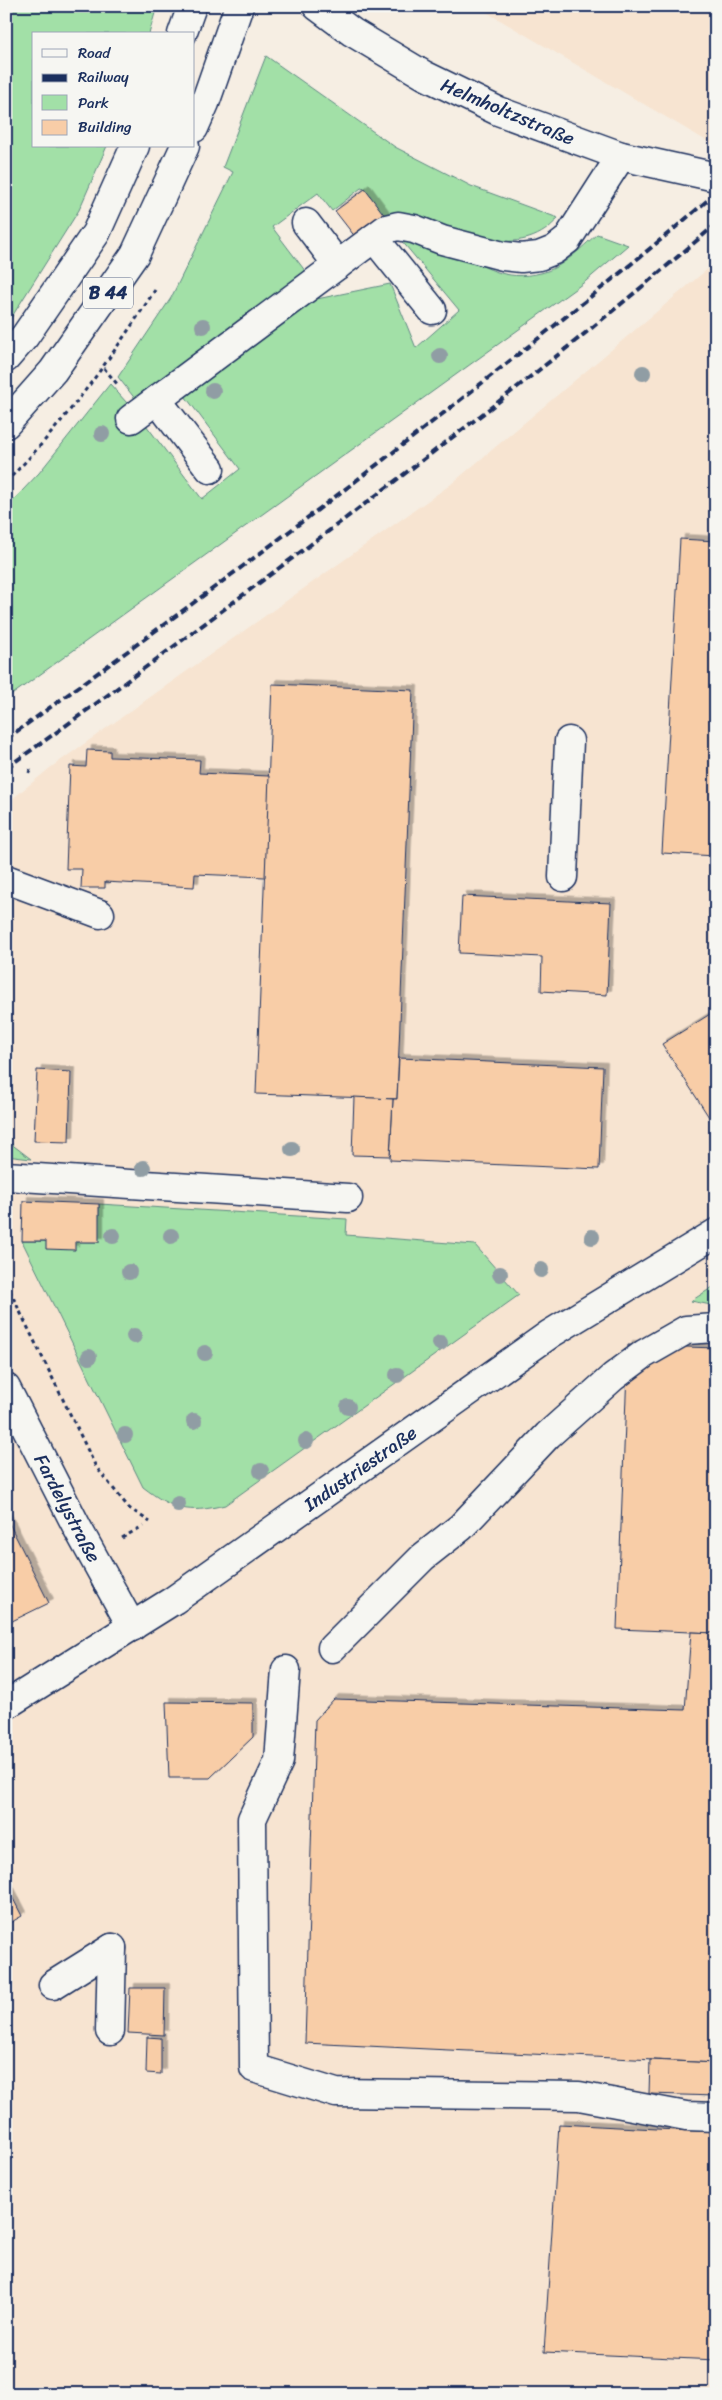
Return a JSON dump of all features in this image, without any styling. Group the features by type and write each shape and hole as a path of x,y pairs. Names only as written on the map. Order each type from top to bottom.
{"street":[{"path":"183,32 192,6"},
{"path":"195,126 205,103 239,6"},
{"name":"Helmholtzstraße","path":"316,6 352,32 424,75 498,111 621,156 716,177"},
{"name":"B 44","path":"6,358 25,336 96,233 134,148"},
{"name":"B 44","path":"6,424 53,372 136,254 184,148"},
{"path":"132,419 386,229 398,226 503,256 521,258 539,256 554,250 567,240 621,156"},
{"path":"306,223 338,265"},
{"path":"374,238 432,310"},
{"path":"157,400 210,469"},
{"path":"563,877 569,741"},
{"path":"6,878 100,914"},
{"path":"6,1176 348,1198"},
{"name":"Industriestraße","path":"6,1706 174,1600 550,1334 716,1233"},
{"path":"332,1648 423,1557 461,1527 548,1435 613,1377 644,1354 686,1330 716,1328"},
{"name":"Fardelystraße","path":"6,1388 78,1529 132,1627"},
{"path":"286,1670 279,1762 252,1819 254,2068 336,2093 579,2096 686,2116 716,2117"},
{"path":"53,1985 112,1948 110,2032"}],"path":[{"path":"104,368 118,385"},
{"path":"29,772 31,767"},
{"path":"6,1284 96,1467 129,1508 150,1522"}],"shaded area":[{"path":"476,6 716,6 716,141 712,144"},
{"path":"716,262 716,2394 6,2394 6,804 50,768 450,485"}],"green space":[{"path":"6,6 157,6 150,32 32,32 32,148 106,148 79,210 6,326"},
{"path":"266,56 395,147 471,186 558,218 545,230 530,238 514,241 496,241 478,239 390,218 380,211 365,189 361,188 332,211 318,193 272,227 306,272 136,400 118,377 171,298 233,172 223,167"},
{"path":"396,234 454,253 495,271 516,276 541,273 556,267 571,257 597,234 628,245 586,281 6,699 6,508 39,473 110,384 143,421 202,499 240,469 182,392 307,301 390,284 416,348 459,310"},
{"path":"6,891 11,893 6,1032"},
{"path":"6,1140 31,1159 6,1156"},
{"path":"99,1204 347,1219 346,1235 475,1245 519,1295 225,1505 201,1509 181,1508 163,1501 143,1487 22,1241 98,1242"},
{"path":"716,1285 716,1306 691,1301"}],"building":[{"path":"365,189 385,216 356,238 335,211"},
{"path":"680,539 716,541 716,856 662,853"},
{"path":"272,684 413,690 397,1099 256,1094"},
{"path":"87,750 110,751 110,757 200,760 199,773 269,776 265,877 195,874 194,887 105,882 105,888 81,888 82,869 66,869 70,766 86,767"},
{"path":"462,896 611,903 607,995 541,991 542,957 459,953"},
{"path":"715,1011 716,1013 716,1128 662,1044"},
{"path":"399,1058 603,1067 599,1169 390,1160 393,1099 397,1099"},
{"path":"37,1070 71,1072 69,1142 34,1141"},
{"path":"354,1097 393,1099 390,1156 352,1155"},
{"path":"23,1201 99,1204 99,1242 75,1242 75,1250 46,1249 46,1241 22,1241"},
{"path":"628,1345 716,1348 716,1633 617,1629"},
{"path":"6,1517 49,1603 6,1624"},
{"path":"691,1632 716,1633 716,2063 305,2043 315,1720 334,1699 685,1710"},
{"path":"166,1702 253,1703 253,1737 210,1778 169,1778"},
{"path":"6,1885 22,1916 6,1925"},
{"path":"130,1988 165,1988 164,2035 128,2033"},
{"path":"147,2037 161,2038 161,2074 146,2073"},
{"path":"650,2060 716,2063 716,2096 649,2094"},
{"path":"559,2124 716,2132 716,2360 544,2352"}],"railway":[{"path":"6,739 191,605 433,422 577,308 716,193"},
{"path":"6,768 199,628 467,426 618,307 716,224"}]}
